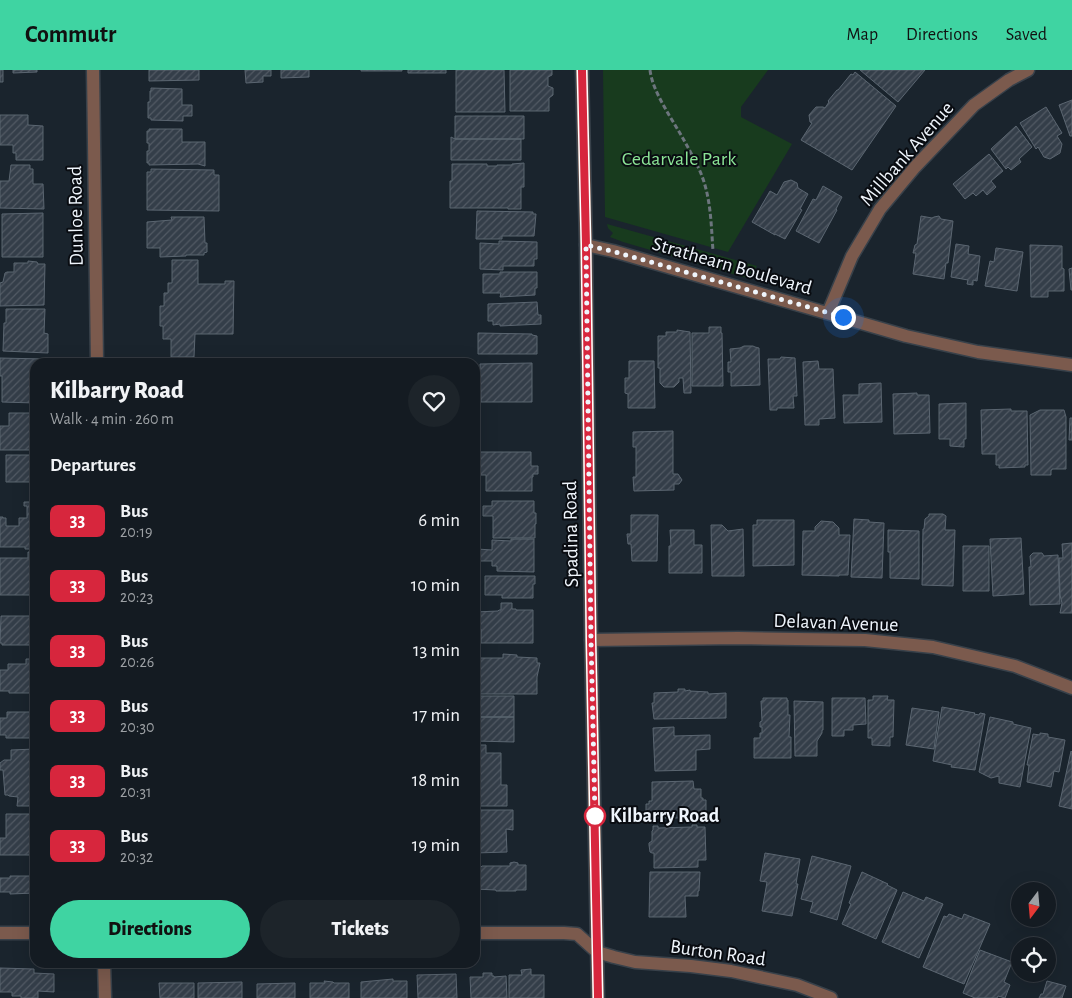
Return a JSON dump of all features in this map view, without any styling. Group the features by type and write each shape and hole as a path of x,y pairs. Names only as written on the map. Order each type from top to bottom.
{"street":[{"name":"Dunloe Road","path":"93,70 97,358"},
{"name":"Spadina Road","path":"582,70 598,998"},
{"name":"Millbank Avenue","path":"828,313 852,256 880,209 915,167 974,106 1009,80 1028,70"},
{"name":"Strathearn Boulevard","path":"586,245 906,336 978,352 1072,365"},
{"name":"Delavan Avenue","path":"591,640 738,638 865,640 933,647 1015,666 1072,688"},
{"path":"0,933 30,933"},
{"path":"480,933 577,934 598,952"},
{"name":"Burton Road","path":"598,952 635,962 731,971 797,985 831,998"},
{"path":"104,968 105,998"}],"path":[{"path":"650,70 651,78 663,104 700,170 708,191 713,251"}],"green space":[{"name":"Cedarvale Park","path":"603,70 768,70 741,107 741,117 792,144 728,252 605,217"},
{"path":"607,224 757,266 750,279 610,237 613,233"}],"building":[{"path":"0,70 3,70 3,82 0,82"},
{"path":"13,70 37,70 37,72 13,73"},
{"path":"149,70 199,70 199,80 149,81"},
{"path":"245,70 271,70 271,76 263,76 263,82 246,83"},
{"path":"281,70 309,70 309,77 281,78"},
{"path":"381,70 381,71 361,71"},
{"path":"402,70 402,71 381,71"},
{"path":"408,70 446,70 446,73 408,73"},
{"path":"456,70 504,70 505,112 456,112"},
{"path":"510,70 552,70 552,75 548,77 548,86 553,88 553,95 549,98 549,111 510,111"},
{"path":"860,70 925,70 898,102"},
{"path":"855,72 896,106 852,170 801,140 812,123 810,122 809,115 816,107 825,108 837,90"},
{"path":"151,88 182,89 182,105 192,105 192,116 183,116 183,121 151,120 151,118 148,118 148,102 150,102"},
{"path":"1072,100 1072,136 1070,136 1059,105"},
{"path":"1046,107 1062,133 1057,136 1062,144 1060,153 1050,159 1044,157 1038,147 1036,149 1020,123"},
{"path":"0,115 28,115 28,125 43,126 43,160 16,160 16,153 13,153 13,145 0,145"},
{"path":"455,116 524,116 524,139 455,139"},
{"path":"1016,126 1032,147 1019,159 1021,162 1011,170 1008,167 1006,169 991,149"},
{"path":"149,129 182,129 182,142 205,142 205,166 198,164 149,165 147,163 149,143 147,143 147,131"},
{"path":"451,137 455,139 521,139 521,160 451,160"},
{"path":"989,154 1003,171 991,181 996,187 987,195 983,190 976,196 973,193 965,199 953,184"},
{"path":"524,163 524,187 521,187 521,209 450,208 452,164 487,164 487,166 497,166"},
{"path":"11,165 30,165 30,169 33,169 33,184 43,184 44,209 0,208 0,181 9,181"},
{"path":"151,169 214,170 214,175 219,175 219,211 147,210 147,172 151,172"},
{"path":"791,180 797,183 798,188 808,194 800,209 802,210 785,239 752,222 770,191 777,195 784,182"},
{"path":"823,186 842,197 819,243 796,231 813,199 816,200"},
{"path":"477,211 533,212 533,214 536,214 534,236 502,236 502,239 476,239"},
{"path":"43,213 43,257 2,257 2,214"},
{"path":"921,216 932,218 939,216 941,219 953,221 944,279 913,274 916,253 913,253 917,244"},
{"path":"171,217 204,217 207,252 204,255 160,257 160,248 147,248 147,222 172,220"},
{"path":"499,241 537,242 537,259 534,259 534,266 503,266 503,270 480,269 480,243 499,244"},
{"path":"956,244 969,246 968,254 980,256 977,281 973,280 973,285 967,284 968,280 951,277"},
{"path":"1030,245 1062,246 1064,291 1048,291 1048,297 1031,297"},
{"path":"996,248 1023,252 1017,291 985,286 990,261 994,262"},
{"path":"172,260 198,260 198,284 225,284 225,281 234,281 233,334 195,334 194,357 171,357 171,339 163,339 163,326 160,326 160,306 164,306 164,293 168,293 168,283 172,283"},
{"path":"28,261 45,264 44,305 0,306 0,283 3,282 5,273 14,272 14,263 28,263"},
{"path":"1072,268 1072,290 1071,290 1069,269"},
{"path":"500,272 537,272 535,295 500,297 501,293 483,293 483,274 500,274"},
{"path":"537,302 538,315 541,315 541,324 500,326 500,324 493,325 493,321 488,321 488,304"},
{"path":"6,309 45,309 44,333 48,334 48,353 3,351"},
{"path":"709,327 721,327 723,386 692,386 692,333 709,333"},
{"path":"677,330 690,332 691,393 684,393 683,378 679,378 679,382 674,387 664,387 660,383 658,336 666,336 666,332 677,332"},
{"path":"478,333 532,334 537,336 537,354 478,354"},
{"path":"744,346 759,348 760,385 731,386 731,372 728,372 728,362 731,362 730,349"},
{"path":"781,357 795,358 797,396 793,396 794,408 770,410 768,359 780,359"},
{"path":"0,358 30,359 30,403 2,402 2,376 0,376"},
{"path":"629,361 654,361 655,408 628,408 625,378 629,378"},
{"path":"818,361 819,369 833,369 835,418 819,419 819,425 805,425 803,362"},
{"path":"532,363 532,402 481,402 480,364"},
{"path":"881,383 882,422 844,423 843,395 859,395 859,384"},
{"path":"917,393 917,395 929,395 930,433 894,434 893,394"},
{"path":"966,403 966,439 964,439 964,447 950,446 950,439 939,439 939,404"},
{"path":"1011,409 1011,411 1027,411 1028,465 1025,465 1025,467 999,468 999,465 996,465 996,454 982,454 981,410"},
{"path":"1040,410 1064,410 1066,417 1066,469 1052,469 1051,475 1031,475 1030,415"},
{"path":"9,413 30,413 30,450 0,450 0,426 9,426"},
{"path":"1070,418 1072,418 1072,440 1069,440"},
{"path":"673,431 673,474 678,474 682,480 679,484 674,484 674,490 634,491 633,477 636,477 636,447 633,447 633,432"},
{"path":"480,452 531,452 531,466 538,466 538,474 533,474 532,477 532,491 486,491 486,475 480,475"},
{"path":"6,455 30,455 30,482 6,482"},
{"path":"492,501 534,501 534,513 536,513 535,538 493,538 493,516 483,516 483,506 492,506"},
{"path":"24,502 30,502 30,549 25,549 25,547 0,547 0,517 6,518 6,526 19,526 19,518 27,518 27,506 24,506"},
{"path":"929,514 943,514 946,516 945,530 955,530 953,586 922,585 923,529 925,519"},
{"path":"631,515 658,515 657,561 632,561 631,544 628,544 627,534 631,534"},
{"path":"854,519 884,523 882,578 851,577"},
{"path":"757,520 794,520 794,565 753,566 753,525 757,525"},
{"path":"821,521 833,522 839,528 839,535 850,535 848,575 802,575 803,531 815,531 815,527"},
{"path":"711,525 722,525 728,531 743,529 744,576 712,576"},
{"path":"670,530 694,530 694,545 702,545 702,573 669,573"},
{"path":"888,530 919,531 919,579 890,578"},
{"path":"1021,538 1024,594 993,596 990,539"},
{"path":"511,539 534,539 534,572 497,571 497,566 492,566 492,561 480,561 480,549 492,550 492,540 511,541"},
{"path":"1072,543 1072,613 1060,613 1062,603 1059,558 1063,558 1062,544"},
{"path":"963,546 989,546 989,591 963,591"},
{"path":"28,552 30,552 30,595 0,595 0,558 28,558"},
{"path":"1033,553 1042,553 1044,556 1058,555 1060,604 1030,605 1029,567 1031,567 1030,556"},
{"path":"485,576 535,576 533,598 502,598 502,595 485,595"},
{"path":"501,603 512,603 512,609 533,610 533,643 481,643 480,612 501,610"},
{"path":"1,616 30,616 30,645 2,645 0,643"},
{"path":"503,654 537,658 537,663 540,663 537,677 537,694 480,694 480,658 503,658"},
{"path":"26,659 30,659 30,693 0,691 0,670 8,670 8,664 26,664"},
{"path":"678,689 708,692 708,694 726,693 726,718 654,719 652,703 654,703 654,693 678,692"},
{"path":"480,696 514,696 514,717 480,717"},
{"path":"873,696 888,696 887,700 894,700 893,737 890,737 890,746 872,745 872,738 868,738 868,700 873,700"},
{"path":"763,698 787,698 788,700 791,758 754,758 754,738 760,738 760,733 762,733 760,722 762,721 761,701 763,701"},
{"path":"832,698 865,698 866,724 853,725 853,730 844,730 844,736 832,736"},
{"path":"794,701 823,702 823,730 817,741 817,756 795,756"},
{"path":"942,707 979,715 980,713 985,714 975,770 951,767 952,765 933,761"},
{"path":"912,708 939,712 934,749 906,745"},
{"path":"7,712 30,712 30,738 6,738 6,735 0,735 0,718 7,718"},
{"path":"480,717 514,717 514,742 480,741"},
{"path":"990,717 1031,728 1020,787 999,783 999,776 991,778 979,772"},
{"path":"674,727 674,736 710,735 710,749 696,750 696,770 655,771 653,728"},
{"path":"1040,733 1048,734 1048,737 1065,740 1059,772 1054,771 1051,787 1027,782 1029,765 1027,765 1033,734 1040,735"},
{"path":"480,745 486,745 486,753 501,753 501,785 507,785 507,806 480,806"},
{"path":"30,749 30,806 17,806 18,797 5,795 3,770 0,770 0,763 4,760 11,760 11,750"},
{"path":"1072,752 1072,809 1059,806"},
{"path":"693,781 694,789 701,789 701,798 706,800 706,814 704,814 704,818 650,818 650,812 646,812 646,804 652,801 652,782"},
{"path":"480,810 513,810 513,830 506,829 507,852 480,853"},
{"path":"6,814 30,814 30,855 0,855 0,838 6,838"},
{"path":"692,825 705,827 706,860 698,860 698,867 654,868 654,853 650,852 649,845 652,841 653,826 658,826 658,828 692,827"},
{"path":"765,853 800,859 792,916 762,911 767,882 760,881"},
{"path":"812,856 851,866 837,920 810,912 813,902 801,899"},
{"path":"510,863 526,865 526,890 480,889 480,867 510,866"},
{"path":"650,872 700,872 698,896 685,896 686,917 649,917"},
{"path":"862,872 897,890 876,939 842,924"},
{"path":"10,876 30,876 30,893 10,894 10,892 0,892 0,878 10,878"},
{"path":"903,892 924,901 926,897 943,904 919,958 882,942"},
{"path":"949,914 962,919 964,914 990,924 964,984 923,967 944,916 947,917"},
{"path":"980,950 1011,962 1004,982 1010,985 1005,998 998,996 997,998 975,998 963,993"},
{"path":"0,968 34,969 34,973 54,974 54,992 38,991 38,998 21,998 21,996 12,996 12,992 0,992"},
{"path":"531,969 531,975 544,975 544,998 509,998 509,975 522,975 521,970"},
{"path":"483,973 492,973 494,977 506,976 507,998 471,998 470,977 483,977"},
{"path":"456,974 457,998 418,998 417,975"},
{"path":"393,979 393,981 407,981 407,998 361,998 361,982"},
{"path":"324,981 349,983 349,998 310,998 310,983 325,983"},
{"path":"242,982 242,998 198,998 198,983"},
{"path":"1047,982 1066,986 1062,998 1039,998 1043,994"},
{"path":"159,983 194,983 194,998 160,998"},
{"path":"295,983 295,998 257,998 257,984"}],"bus line":[{"name":"33","path":"582,70 598,998"}],"place":[{"name":"Kilbarry Road","path":"595,816"}],"route":[{"path":"595,816 586,245 843,317"}]}
